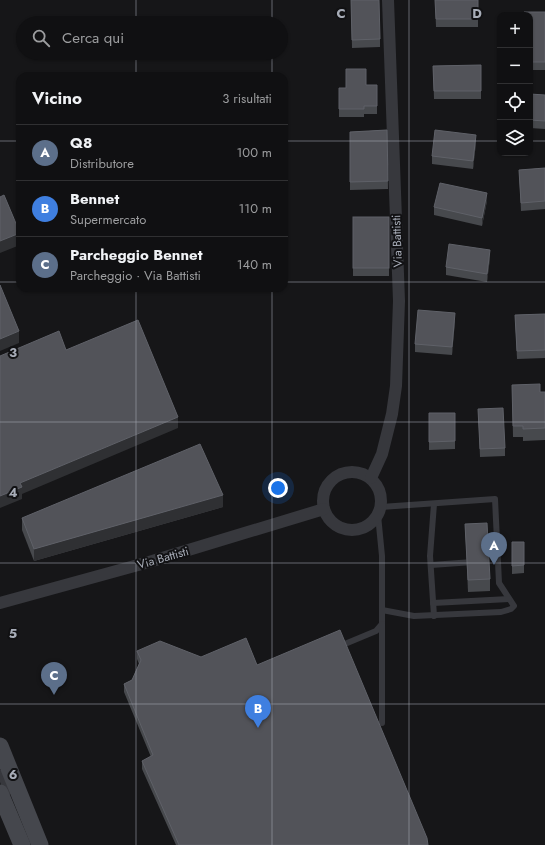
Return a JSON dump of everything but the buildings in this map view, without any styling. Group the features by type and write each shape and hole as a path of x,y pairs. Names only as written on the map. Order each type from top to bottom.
{"main road":[{"path":"0,746 40,845"},
{"path":"1,799 22,845"}],"street":[{"name":"Via Battisti","path":"371,478 382,454 392,414 396,386 399,301 388,0"},
{"path":"347,472 356,472 371,478 380,491 380,511 367,526 352,530 335,524 324,509 324,493 333,479 347,472"},
{"name":"Via Battisti","path":"0,603 148,562 324,509"}],"lane":[{"path":"382,610 414,616 501,612 511,610 514,606 499,583 495,499 434,504 380,511 383,600 382,610 382,723"},
{"path":"434,504 431,565 434,616"},
{"path":"490,561 498,561"},
{"path":"431,565 483,562"},
{"path":"433,603 509,599"},
{"path":"335,649 376,631 382,624"},
{"path":"0,773 7,792 1,799"}],"place":[{"name":"Q8","path":"494,565"},
{"name":"Parcheggio Bennet","path":"54,695"},
{"name":"Bennet","path":"258,728"}]}
